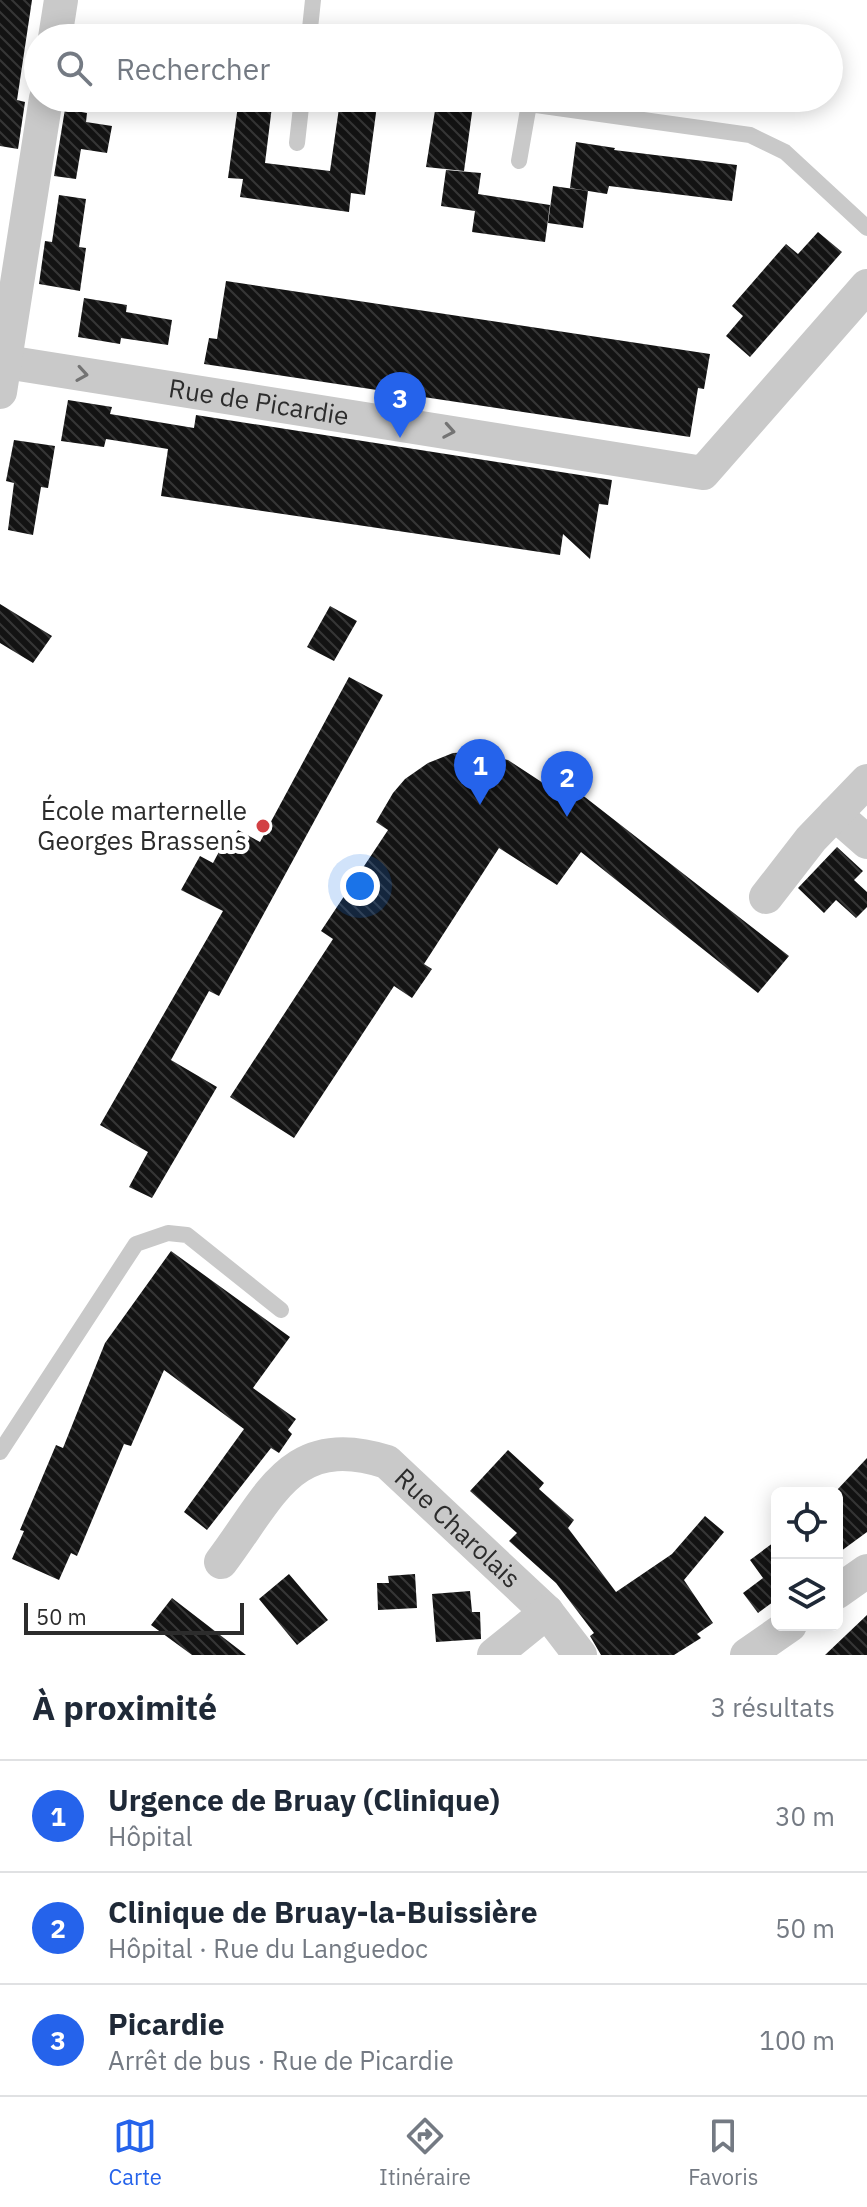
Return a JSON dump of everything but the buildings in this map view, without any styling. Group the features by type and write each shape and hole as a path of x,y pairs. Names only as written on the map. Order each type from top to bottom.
{"street":[{"path":"57,24 61,0"},
{"path":"2,372 44,112"},
{"name":"Rue de Picardie","path":"2,372 703,473 866,288"},
{"path":"766,897 835,814 867,781"},
{"path":"835,814 867,842"},
{"name":"Rue Charolais","path":"221,1562 286,1475 311,1458 334,1451 361,1454 387,1462 547,1612 580,1655"},
{"path":"843,1588 867,1571"},
{"name":"Rue Charolais","path":"494,1655 547,1612"},
{"path":"747,1655 781,1631"}],"lane":[{"path":"310,24 313,0"},
{"path":"297,143 300,112"},
{"path":"519,161 528,112"},
{"path":"589,112 731,131 768,141 785,152 867,228"},
{"path":"0,1452 136,1244 168,1233 187,1235 281,1310"}],"place":[{"name":"Picardie","path":"400,438"},
{"name":"Urgence de Bruay (Clinique)","path":"480,805"},
{"name":"Clinique de Bruay-la-Buissière","path":"567,817"},
{"name":"École marternelle Georges Brassens","path":"263,826"}]}
